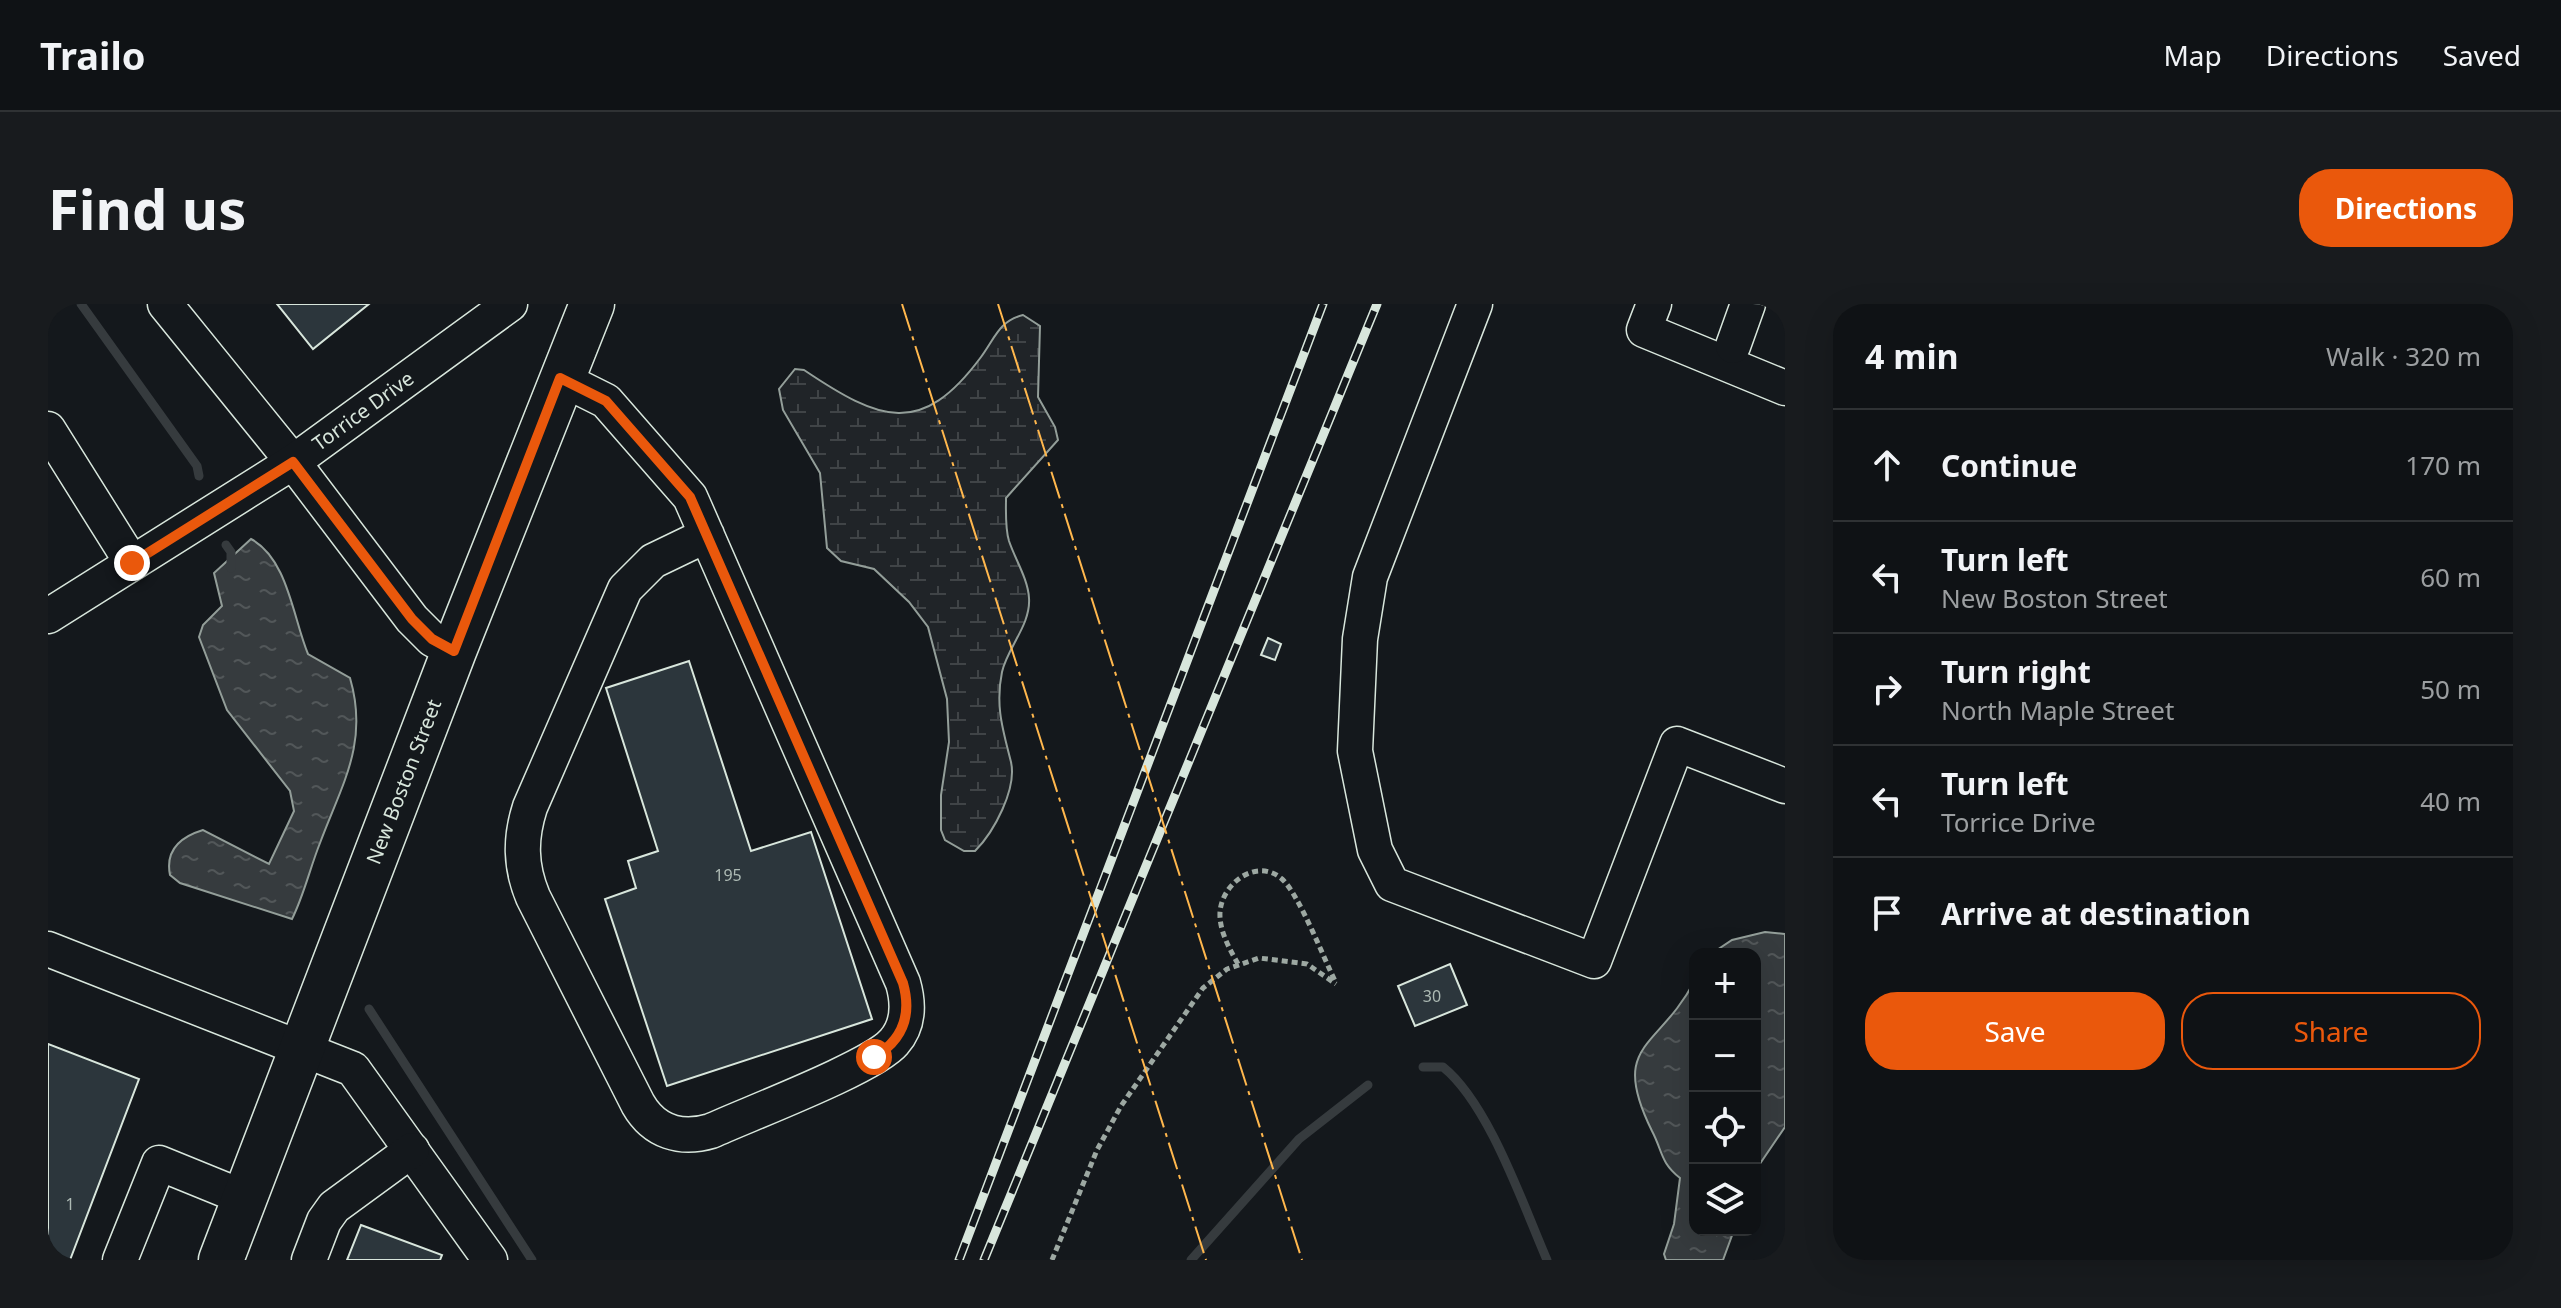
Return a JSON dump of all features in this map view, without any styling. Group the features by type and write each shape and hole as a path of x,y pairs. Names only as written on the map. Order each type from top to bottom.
{"main road":[{"name":"New Boston Street","path":"221,1260 454,651 592,304"}],"street":[{"name":"Torrice Drive","path":"48,616 293,462 510,304"},
{"path":"1475,304 1370,577 1360,639 1355,751 1375,850 1392,884 1594,961 1677,744 1785,786"},
{"path":"1654,304 1644,330 1785,388"},
{"path":"1733,346 1748,304"},
{"path":"171,306 412,619 432,639 454,651"},
{"path":"560,378 606,401 686,490 707,535 903,983 907,1005 899,1036 884,1051 711,1131 690,1136 660,1127 638,1104 533,897 523,867 522,837 530,807 625,589 653,561 707,535"},
{"path":"48,429 132,563"},
{"path":"48,949 357,1071 490,1260"},
{"path":"309,1260 324,1221 334,1207 412,1150"},
{"path":"120,1260 159,1163 245,1198"}],"path":[{"path":"1052,1260 1097,1150 1121,1106 1195,997 1218,974 1259,958 1292,960 1307,964 1336,984 1289,887 1267,871 1256,871 1240,878 1220,907 1222,928 1238,964"}],"green space":[{"path":"1023,315 1040,326 1038,397 1055,427 1058,440 1006,498 1008,536 1029,598 1023,627 1005,663 1000,684 1001,718 1011,762 1011,785 989,833 975,851 964,851 945,840 941,830 941,795 949,742 947,699 928,627 909,602 874,569 841,561 827,548 820,473 783,410 779,389 795,369 804,370 855,401 878,410 898,413 919,410 939,400 959,383 1003,326"}],"water":[{"path":"251,539 273,560 281,575 308,654 350,678 355,701 355,743 350,763 292,919 180,883 170,875 169,866 176,846 187,836 203,830 269,864 294,811 290,791 227,710 199,637 203,625 222,606 214,573"},
{"path":"1765,932 1785,934 1785,1127 1761,1162 1761,948 1720,948 1732,940"},
{"path":"1689,990 1689,1236 1732,1236 1723,1260 1666,1260 1664,1254 1674,1224 1680,1178 1665,1162 1640,1102 1635,1080 1637,1063 1644,1048"}],"building":[{"path":"277,304 369,304 313,349"},
{"path":"1268,638 1281,644 1275,660 1261,655"},
{"path":"689,661 751,851 811,832 872,1019 667,1086 605,899 636,888 628,861 658,851 606,688"},
{"path":"1450,964 1467,1005 1415,1026 1398,986"},
{"path":"48,1044 139,1079 70,1260 48,1260"},
{"path":"361,1225 442,1255 440,1260 347,1260"}],"waterway":[{"path":"81,304 197,466 199,476"},
{"path":"226,545 231,552 231,568"},
{"path":"369,1009 532,1260"},
{"path":"1423,1067 1443,1067 1475,1105 1503,1157 1547,1260"},
{"path":"1191,1260 1299,1139 1368,1085"}],"railway":[{"path":"959,1260 1323,304"},
{"path":"984,1260 1377,304"}],"power":[{"path":"902,304 1206,1260"},
{"path":"998,304 1302,1260"}],"route":[{"path":"132,563 293,462 421,630 454,651 560,378 598,395 690,497 903,983 907,1005 904,1026 892,1044 874,1057"}]}
